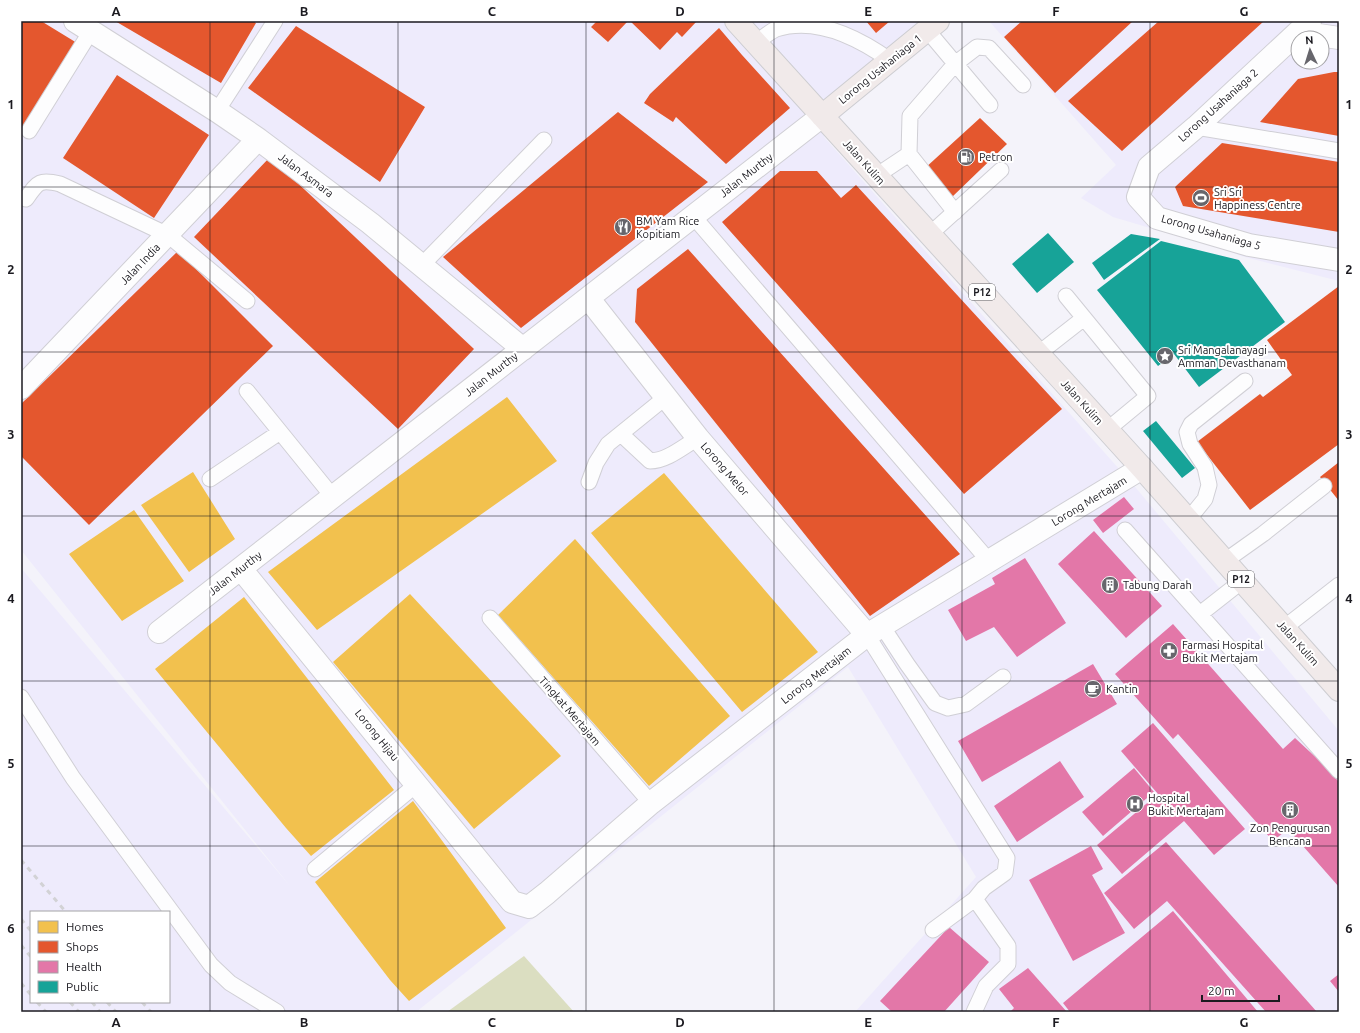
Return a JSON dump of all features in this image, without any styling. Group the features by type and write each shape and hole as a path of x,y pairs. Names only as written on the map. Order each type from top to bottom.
{"main road":[{"name":"Jalan Kulim","path":"736,21 1142,468 1339,690"},
{"name":"Lorong Usahaniaga 1","path":"822,116 933,26"}],"street":[{"name":"Jalan Asmara","path":"83,26 216,110 258,139 370,223 524,349"},
{"path":"1304,26 1339,38"},
{"name":"Lorong Usahaniaga 2","path":"1138,197 1149,166 1196,127 1304,26"},
{"name":"Jalan Murthy","path":"159,632 589,299 822,116"},
{"name":"Jalan India","path":"21,388 258,139"},
{"name":"Lorong Usahaniaga 5","path":"1138,197 1157,218 1249,245 1339,260"},
{"name":"Lorong Melor","path":"589,299 698,438 874,630"},
{"name":"Lorong Mertajam","path":"512,902 529,907 651,803 874,630 1142,468"},
{"name":"Lorong Hijau","path":"241,569 512,902"}],"lane":[{"path":"216,110 275,21"},
{"path":"29,131 83,26"},
{"path":"756,43 775,30 796,26 813,26 840,32 873,48 891,61"},
{"path":"933,26 955,64 990,105"},
{"path":"954,212 909,154 910,116 955,64 977,48 989,48 1023,85"},
{"path":"1196,127 1339,151"},
{"path":"422,266 544,140"},
{"path":"876,176 909,154"},
{"path":"930,235 1001,170"},
{"path":"26,199 36,184 47,181 60,184 168,235 248,301"},
{"path":"693,216 989,561"},
{"path":"1066,296 1148,396 1107,430"},
{"path":"1038,354 1084,318"},
{"path":"1188,520 1205,499 1209,485 1205,467 1190,444 1187,432 1191,424 1245,381"},
{"path":"247,391 333,497"},
{"path":"590,482 596,463 608,444 666,397"},
{"path":"210,480 280,432"},
{"path":"620,434 650,461 656,461 666,457 698,438"},
{"path":"1225,561 1263,534 1324,486"},
{"path":"1125,530 1339,771"},
{"path":"1200,614 1242,581"},
{"path":"1284,628 1339,585"},
{"name":"Tingkat Mertajam","path":"490,618 651,803"},
{"path":"874,630 907,664 935,703 948,708 966,704 1003,677"},
{"path":"874,630 1008,858 1005,873 984,888 975,900 933,930"},
{"path":"21,697 73,778 211,965 230,983 277,1012"},
{"path":"315,869 416,784"},
{"path":"974,1012 986,986 1008,964 1008,946 975,900"}],"shaded area":[{"path":"21,21 927,21 902,42 824,137 1136,488 1339,731 1339,1012 855,1012 976,877 848,667 416,1012 21,1012 21,568 290,886 21,550"},
{"path":"989,21 1339,21 1339,281 1241,256 1192,235 1167,233 1113,217 1081,198 1116,165"}],"green space":[{"path":"524,956 574,1012 447,1012"}],"building: Homes":[{"path":"507,397 557,461 317,630 268,572"},
{"path":"193,472 235,539 189,572 141,505"},
{"path":"664,473 818,652 742,712 591,533"},
{"path":"134,510 184,581 122,621 69,554"},
{"path":"575,539 730,716 649,786 498,615"},
{"path":"410,594 561,756 474,829 333,662"},
{"path":"244,597 394,790 311,856 286,828 155,669"},
{"path":"413,801 506,928 409,1001 390,980 315,882"}],"building: Shops":[{"path":"21,21 41,21 77,43 21,135"},
{"path":"115,21 253,21 256,23 221,83"},
{"path":"597,21 628,21 608,42 591,27"},
{"path":"630,21 697,21 682,37 677,32 660,50"},
{"path":"866,21 890,21 876,33"},
{"path":"1022,21 1133,21 1055,93 1004,37"},
{"path":"1159,21 1264,21 1122,151 1068,101"},
{"path":"296,26 425,107 380,182 248,88"},
{"path":"719,28 790,108 726,164 676,117 673,122 644,103 650,94"},
{"path":"1339,72 1339,136 1260,122 1298,79"},
{"path":"117,75 209,135 154,218 63,158"},
{"path":"618,112 708,182 521,328 443,257"},
{"name":"Petron","path":"980,118 1007,144 952,197 924,169"},
{"path":"1222,143 1339,162 1339,232 1183,206 1175,187"},
{"path":"270,157 474,349 398,429 194,237"},
{"path":"780,171 817,171 841,198 856,185 1062,409 964,494 722,222"},
{"path":"688,249 960,554 870,616 635,322 637,289"},
{"path":"178,251 273,346 89,525 21,456 21,404"},
{"path":"1339,286 1339,444 1250,510 1197,442 1260,394 1263,397 1292,375 1267,340"},
{"path":"1339,462 1339,501 1320,477"}],"building: Health":[{"path":"1124,497 1134,509 1103,533 1093,520"},
{"name":"Tabung Darah","path":"1094,531 1162,606 1126,638 1058,564"},
{"path":"1025,558 1066,623 1017,657 994,627 966,641 948,610 995,584 992,578"},
{"path":"1173,624 1283,749 1295,738 1323,764 1339,782 1339,887 1288,829 1273,841 1178,734 1173,739 1115,674"},
{"path":"1093,664 1117,704 982,782 958,741"},
{"path":"1153,723 1245,829 1214,855 1184,821 1122,874 1097,845 1158,794 1121,751"},
{"path":"1060,761 1084,797 1017,842 994,806"},
{"path":"1134,768 1154,792 1103,836 1082,812"},
{"path":"1166,842 1317,1012 1266,1012 1167,901 1134,929 1104,893"},
{"path":"1091,846 1103,869 1092,875 1125,933 1073,961 1029,880"},
{"path":"1173,911 1258,1012 1070,1012 1063,1003"},
{"path":"949,927 989,962 944,1012 892,1012 880,1001"},
{"path":"1028,968 1067,1012 1010,1012 1014,1008 999,989"},
{"path":"1339,974 1339,992 1330,981"}],"building: Public":[{"path":"1048,233 1074,262 1037,293 1012,264"},
{"path":"1131,234 1160,239 1104,280 1092,263"},
{"path":"1161,241 1239,260 1285,322 1199,387 1174,354 1158,366 1097,290"},
{"path":"1156,421 1195,468 1182,478 1143,431"}],"railway":[{"path":"21,860 65,911"},
{"path":"21,919 30,930"},
{"path":"21,945 30,956"},
{"path":"21,983 30,994"},
{"path":"38,1003 46,1012"},
{"path":"71,1003 79,1012"},
{"path":"93,1003 100,1012"},
{"path":"108,1003 116,1012"},
{"path":"143,1003 151,1012"}],"place":[{"name":"Petron","path":"966,157"},
{"name":"Sri Sri Happiness Centre","path":"1201,198"},
{"name":"BM Yam Rice Kopitiam","path":"623,227"},
{"name":"Sri Mangalanayagi Amman Devasthanam","path":"1165,356"},
{"name":"Tabung Darah","path":"1110,585"},
{"name":"Farmasi Hospital Bukit Mertajam","path":"1169,651"},
{"name":"Kantin","path":"1093,689"},
{"name":"Hospital Bukit Mertajam","path":"1135,804"},
{"name":"Zon Pengurusan Bencana","path":"1290,810"}]}
